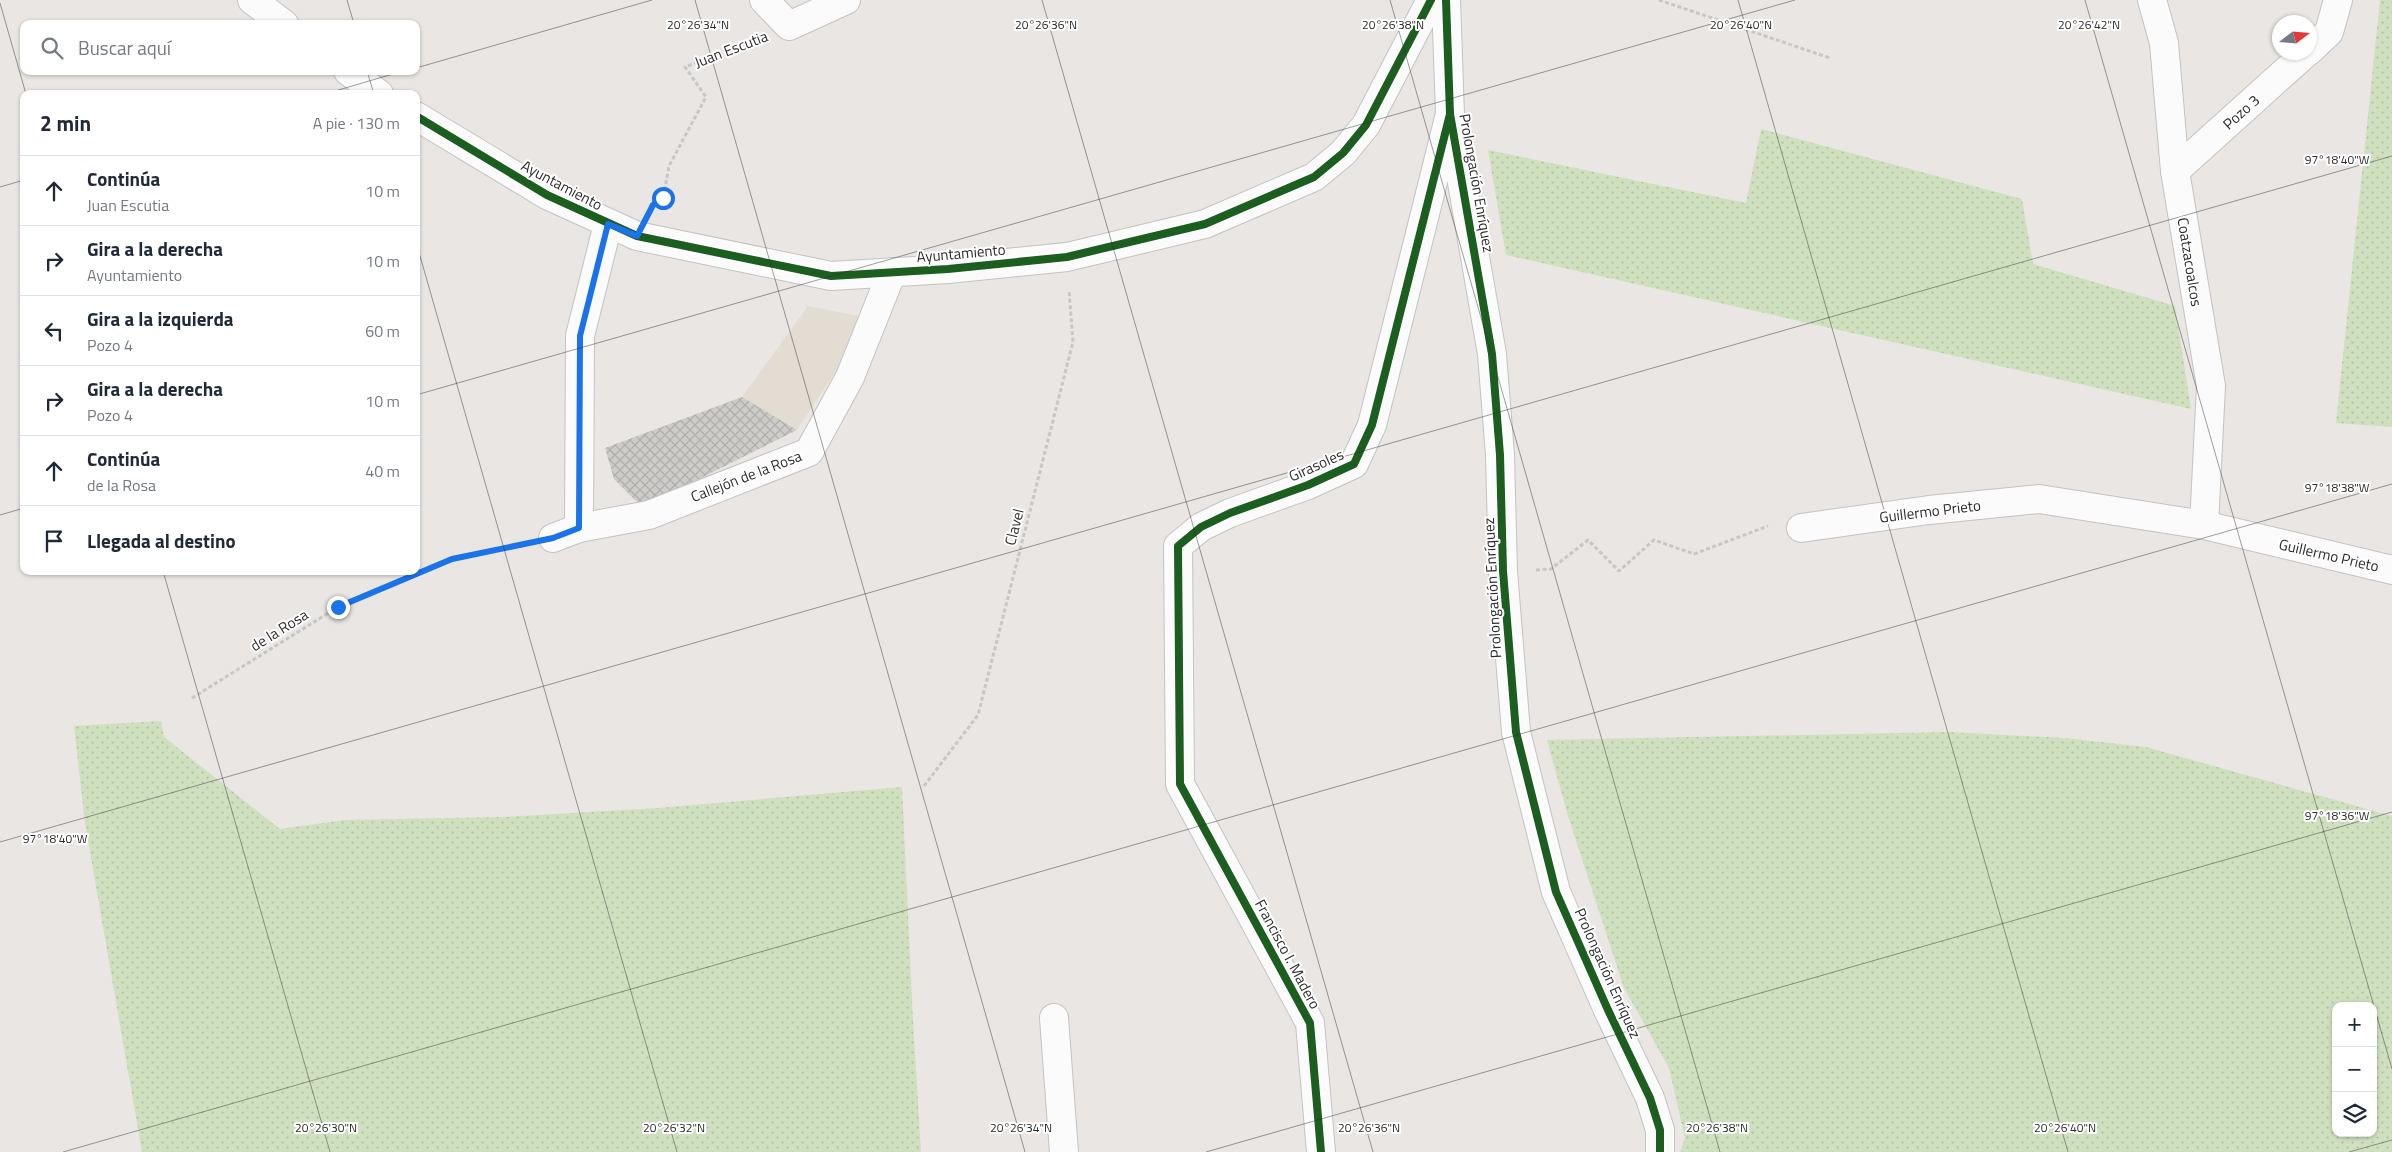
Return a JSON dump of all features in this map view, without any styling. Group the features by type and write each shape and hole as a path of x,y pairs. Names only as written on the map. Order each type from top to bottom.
{"street":[{"path":"252,0 279,20"},
{"path":"764,0 789,26 846,0"},
{"name":"Ayuntamiento","path":"420,118 547,195 637,236 831,276 948,269 1068,257 1204,224 1314,177 1342,153 1366,125 1431,0"},
{"name":"Prolongación Enríquez","path":"1446,0 1450,114 1492,354 1500,455 1503,571 1516,732 1556,892 1608,1010 1650,1098 1660,1130 1660,1152"},
{"name":"Coatzacoalcos","path":"2152,0 2164,43 2175,172 2211,386 2204,525"},
{"name":"Pozo 3","path":"2317,43 2329,32 2338,0"},
{"name":"Pozo 3","path":"2175,172 2298,60"},
{"path":"353,75 374,90"},
{"name":"Girasoles","path":"1180,784 1178,546 1201,527 1230,513 1308,485 1354,464 1372,425 1450,114"},
{"path":"579,528 580,336 608,224"},
{"name":"Callejón de la Rosa","path":"553,538 579,528 649,515 809,452 850,377 892,272"},
{"name":"Guillermo Prieto","path":"1801,528 1929,510 2039,499 2204,525 2392,570"},
{"name":"Francisco I. Madero","path":"1180,784 1310,1023 1321,1152"},
{"path":"1054,1018 1064,1152"}],"path":[{"path":"1660,0 1830,58"},
{"path":"1503,571 1551,569 1588,540 1620,571 1654,540 1694,554 1769,526 1801,528"}],"shaded area":[{"path":"808,306 859,316 848,352 797,430 742,397"}],"green space":[{"path":"2380,0 2392,0 2392,427 2336,423"},
{"path":"1761,129 2022,199 2033,264 2175,306 2191,409 1506,255 1488,150 1746,203"},
{"path":"161,721 164,737 280,829 344,820 503,817 658,808 902,787 921,1152 142,1152 85,823 74,726"},
{"path":"1949,732 2065,738 2146,747 2392,816 2392,1152 1680,1152 1685,1138 1669,1068 1624,988 1568,816 1547,740"}],"building":[{"path":"742,397 797,430 647,505 636,501 614,479 605,448"}],"cycle path":[{"path":"420,118 547,195 637,236 831,276 948,269 1067,257 1205,224 1314,177 1343,153 1366,125 1431,0"},
{"path":"1446,0 1450,114 1492,354 1500,455 1503,571 1516,732 1556,892 1608,1010 1650,1098 1660,1130 1660,1152"},
{"path":"1321,1152 1310,1023 1180,784 1178,546 1201,527 1230,513 1308,485 1354,464 1372,425 1450,114"}],"route":[{"path":"338,607 452,559 553,538 579,528 580,336 608,224 637,236 653,205 663,198"}]}
